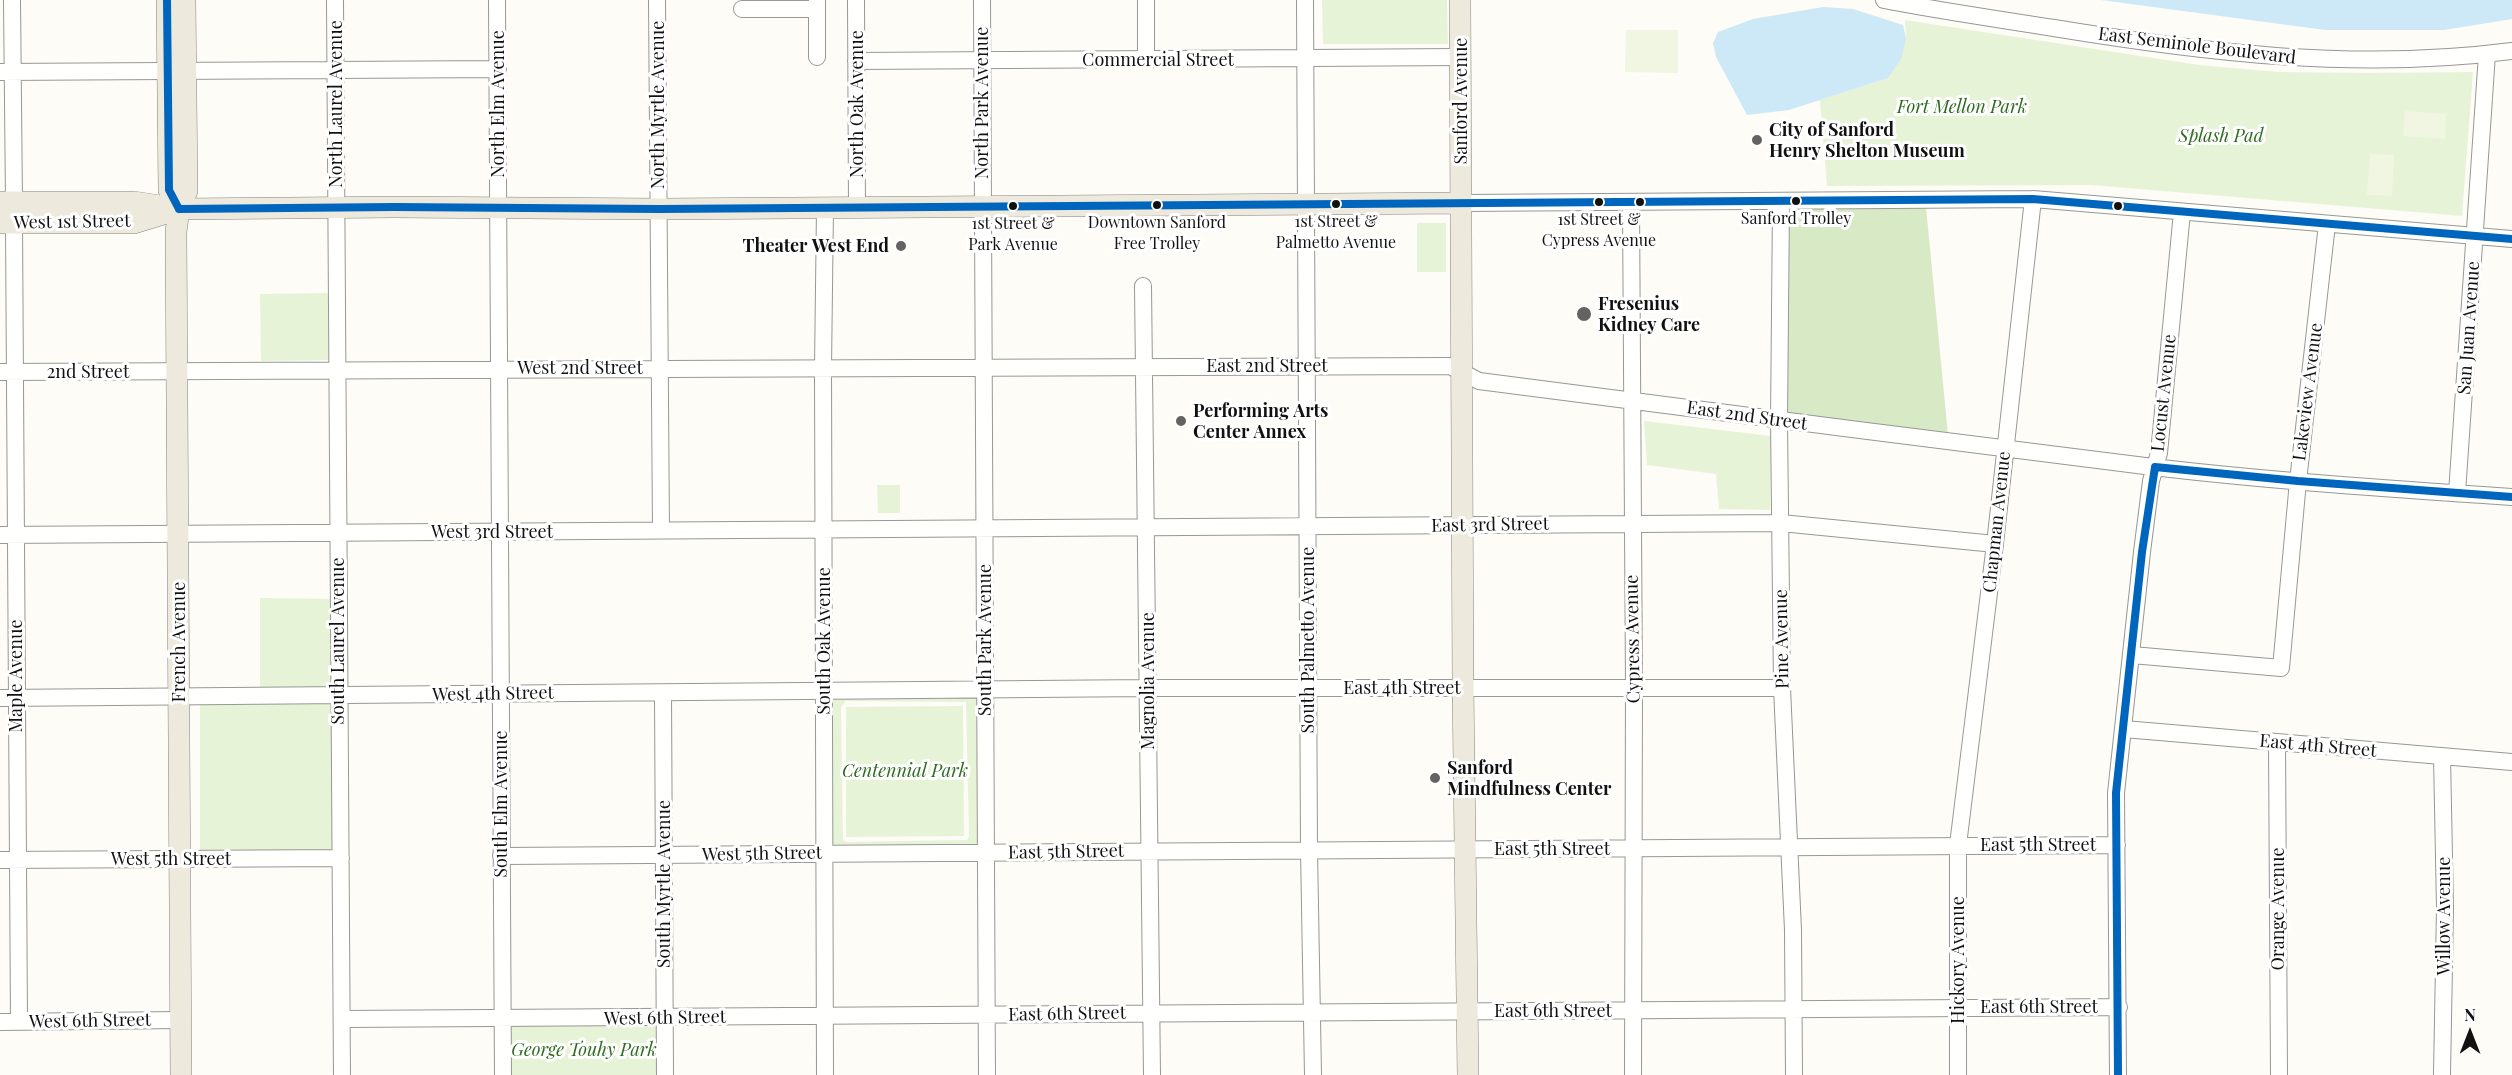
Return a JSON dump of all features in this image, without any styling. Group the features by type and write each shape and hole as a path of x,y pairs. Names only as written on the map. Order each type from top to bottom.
{"main road":[{"path":"167,0 176,72"},
{"path":"176,72 185,0"},
{"name":"Sanford Avenue","path":"1460,0 1463,687 1468,1075"},
{"name":"French Avenue","path":"176,72 187,191 179,209 176,232 181,1075"},
{"name":"West 1st Street","path":"7,213 134,202 179,209 336,207 659,209 1461,203"}],"street":[{"name":"Maple Avenue","path":"12,0 6,72 8,860 19,1022"},
{"name":"North Laurel Avenue","path":"335,0 336,207"},
{"name":"North Elm Avenue","path":"497,0 498,209"},
{"name":"North Myrtle Avenue","path":"657,0 659,209"},
{"name":"North Oak Avenue","path":"856,0 857,207"},
{"name":"North Park Avenue","path":"982,0 982,206"},
{"path":"1146,0 1146,60"},
{"name":"South Palmetto Avenue","path":"1305,0 1309,850 1313,1075"},
{"name":"East Seminole Boulevard","path":"1884,0 2158,45 2271,57 2353,60 2512,51"},
{"path":"742,9 817,5 817,57"},
{"name":"San Juan Avenue","path":"2457,493 2487,54"},
{"name":"Commercial Street","path":"856,61 982,62 1460,57"},
{"path":"6,72 498,69"},
{"path":"1461,203 2033,199 2512,239"},
{"name":"Chapman Avenue","path":"1958,845 1995,544 2033,199"},
{"name":"Pine Avenue","path":"1781,202 1779,421 1782,688 1794,1010 1794,1075"},
{"name":"Cypress Avenue","path":"1631,203 1634,1075"},
{"name":"South Park Avenue","path":"982,206 987,1075"},
{"name":"South Laurel Avenue","path":"336,207 342,1075"},
{"name":"South Oak Avenue","path":"825,207 823,368 825,1075"},
{"name":"South Elm Avenue","path":"498,209 503,1075"},
{"path":"659,209 661,530"},
{"name":"Locust Avenue","path":"2118,1075 2116,793 2142,552 2159,453 2182,212"},
{"name":"Lakeview Avenue","path":"2132,655 2281,668 2298,481 2327,224"},
{"name":"Magnolia Avenue","path":"1143,286 1152,1075"},
{"name":"East 2nd Street","path":"983,367 1450,366 1479,381 1779,421 2155,467 2298,481 2512,497"},
{"name":"West 2nd Street","path":"176,372 338,372 500,368 983,367"},
{"name":"2nd Street","path":"7,372 176,372"},
{"name":"East 3rd Street","path":"985,530 1632,522 1781,523 1995,544"},
{"name":"West 3rd Street","path":"8,535 985,530"},
{"name":"East 4th Street","path":"986,691 1149,688 1782,688"},
{"name":"West 4th Street","path":"8,698 986,691"},
{"name":"South Myrtle Avenue","path":"663,693 665,1075"},
{"name":"East 4th Street","path":"2124,729 2512,762"},
{"name":"Orange Avenue","path":"2277,743 2278,1075"},
{"name":"Willow Avenue","path":"2442,756 2445,908 2442,1075"},
{"name":"Hickory Avenue","path":"1958,845 1958,1075"},
{"name":"East 5th Street","path":"986,853 2117,845"},
{"name":"West 5th Street","path":"501,856 986,853"},
{"name":"West 5th Street","path":"8,860 341,858"},
{"name":"East 6th Street","path":"987,1015 2119,1007"},
{"name":"West 6th Street","path":"342,1019 503,1020 987,1015"},
{"name":"West 6th Street","path":"0,1022 181,1020"}],"green space":[{"path":"1322,0 1447,0 1448,44 1323,44"},
{"name":"Fort Mellon Park","path":"1905,20 2199,65 2279,72 2473,72 2462,216 2091,185 1827,186 1820,100 1888,78 1906,39"},
{"path":"1626,30 1678,30 1678,73 1625,72"},
{"path":"2405,111 2446,114 2445,139 2403,136"},
{"path":"2370,154 2394,155 2392,196 2367,195"},
{"path":"1926,207 1948,435 1788,416 1785,338 1786,208"},
{"path":"1417,223 1446,223 1446,272 1417,272"},
{"path":"329,293 330,360 261,361 260,294"},
{"path":"1644,421 1771,436 1770,510 1719,509 1716,474 1647,465"},
{"path":"877,485 900,485 900,513 878,513"},
{"path":"260,598 332,599 333,690 260,690"},
{"path":"830,697 980,697 980,846 830,847","holes":["846,701 966,702 969,836 967,840 846,842 843,840 841,707"]},
{"path":"333,702 335,852 200,852 200,703"},
{"name":"Centennial Park","path":"963,706 964,836 846,837 846,707"},
{"name":"George Touhy Park","path":"508,1024 660,1024 660,1075 508,1075"}],"water":[{"path":"2101,0 2512,0 2512,19 2444,30 2325,30"},
{"path":"1823,7 1853,9 1903,25 1906,39 1901,59 1888,78 1789,110 1747,115 1716,57 1713,43 1718,32 1753,19"}],"transit line":[{"path":"167,0 169,190 179,209"},
{"path":"179,209 394,207 659,209 2033,199 2512,239"},
{"path":"2155,467 2298,481 2512,497"},
{"path":"2118,1075 2116,793 2142,552 2155,467"}],"place":[{"name":"City of Sanford Henry Shelton Museum","path":"1757,140"},
{"name":"Sanford Trolley","path":"1796,201"},
{"name":"1st Street & Cypress Avenue","path":"1599,202"},
{"name":"1st Street & Palmetto Avenue","path":"1336,204"},
{"name":"Downtown Sanford Free Trolley","path":"1157,205"},
{"name":"1st Street & Park Avenue","path":"1013,206"},
{"name":"Theater West End","path":"901,246"},
{"name":"Fresenius Kidney Care","path":"1584,314"},
{"name":"Performing Arts Center Annex","path":"1181,421"},
{"name":"Sanford Mindfulness Center","path":"1435,778"}],"park label":[{"name":"Splash Pad","path":"2221,136"}]}
